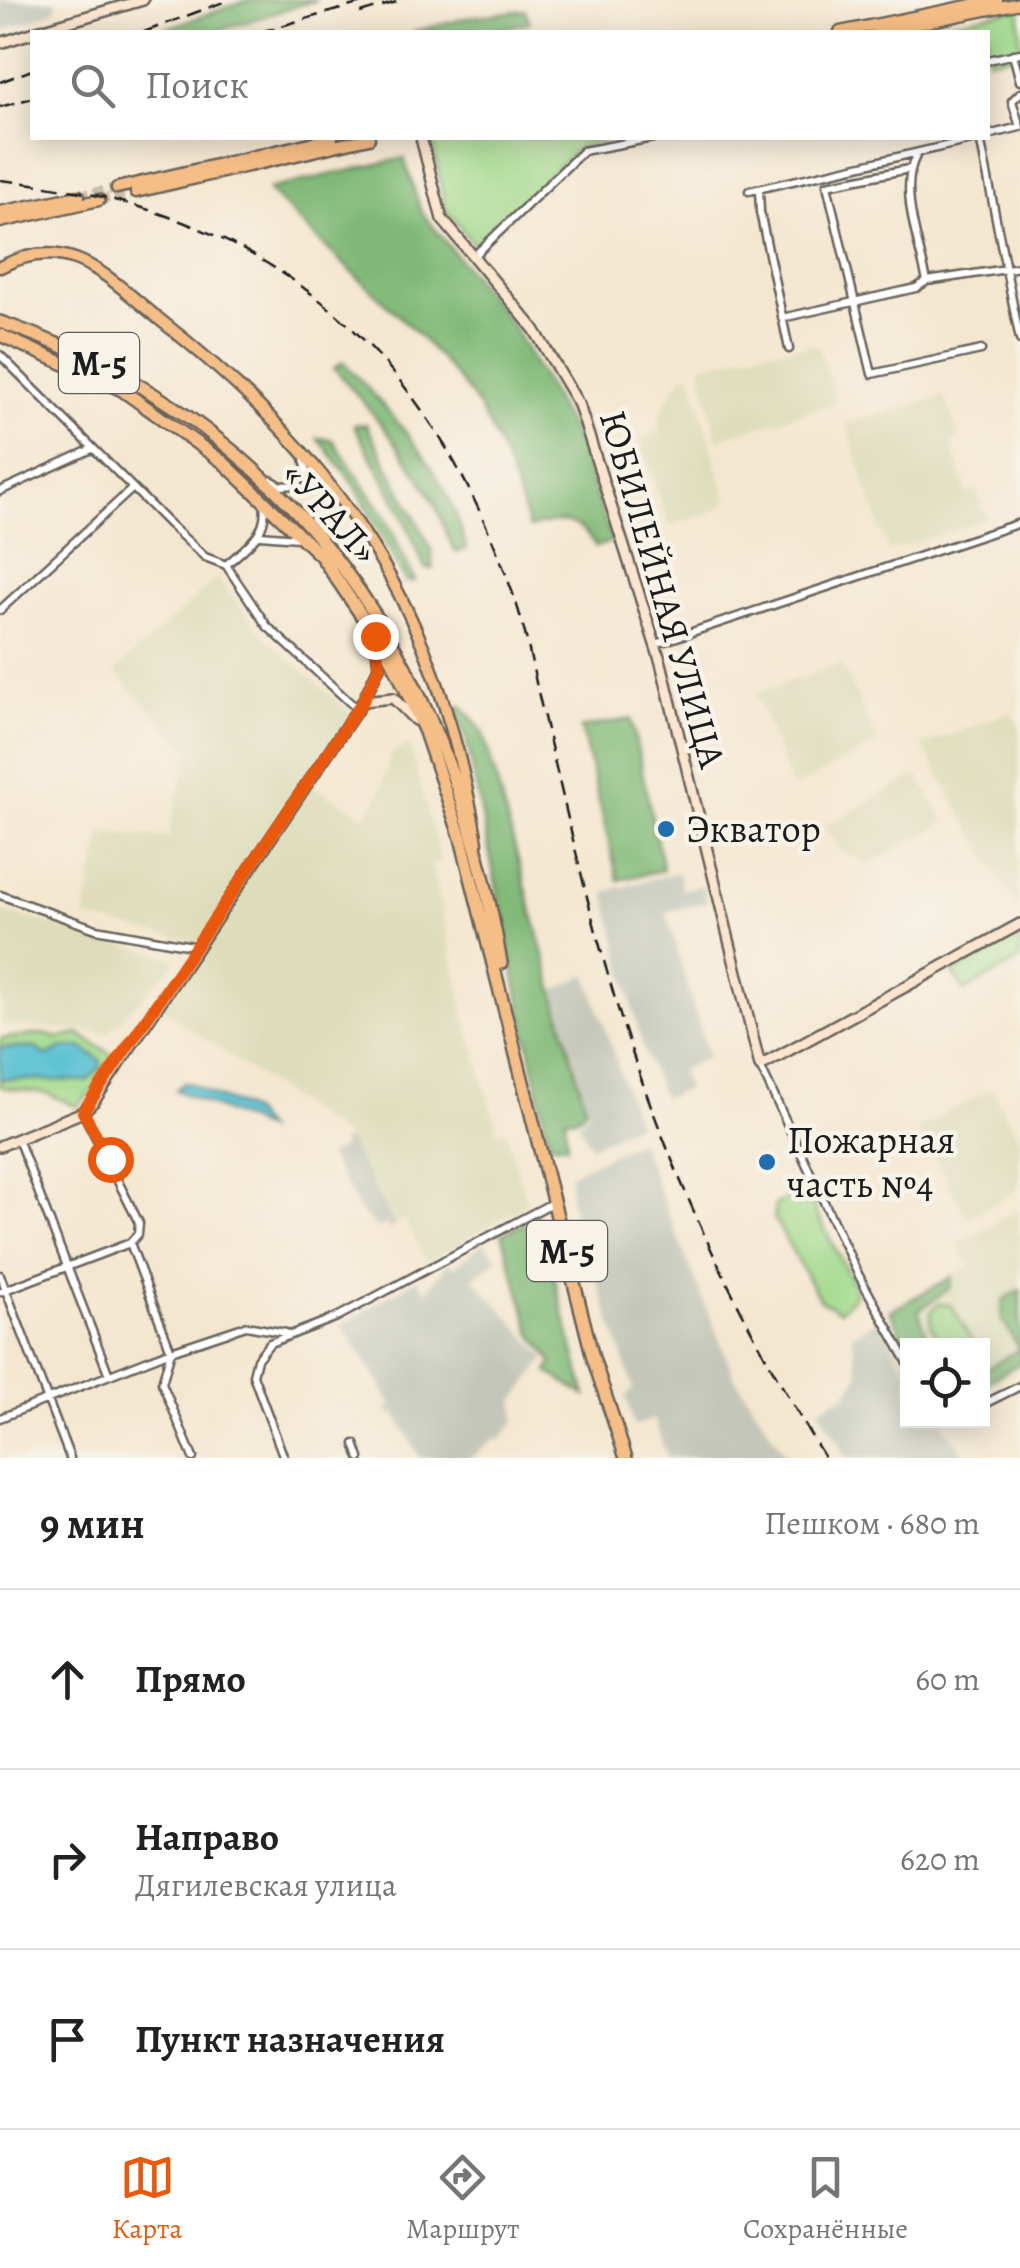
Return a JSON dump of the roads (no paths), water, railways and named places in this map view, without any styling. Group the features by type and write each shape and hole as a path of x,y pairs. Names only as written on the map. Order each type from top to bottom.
{"highway":[{"name":"«УРАЛ»","path":"0,322 78,352 232,452 338,557 370,600 410,670 439,734 479,850 515,1041"},
{"name":"«УРАЛ»","path":"0,335 89,372 187,424 320,556 375,636 425,732 461,838 593,1358 626,1458"}],"main road":[{"path":"850,30 996,0"},
{"path":"886,30 1020,3"},
{"path":"117,188 323,140"},
{"path":"136,192 359,140"},
{"path":"0,212 79,196"},
{"path":"0,222 99,200"},
{"path":"0,267 40,252 86,262 220,368 287,432 335,488 373,541 417,626 449,711 479,850"}],"street":[{"path":"43,30 143,0"},
{"path":"0,42 30,34"},
{"path":"990,60 1017,54 1020,80"},
{"path":"990,135 1020,127 1012,101 1020,93"},
{"name":"ЮБИЛЕЙНАЯ УЛИЦА","path":"421,140 438,211 472,258 534,329 568,382 656,644 760,1066 850,1258 900,1349"},
{"path":"472,258 583,151 632,140"},
{"path":"749,191 972,140"},
{"path":"980,140 1020,340"},
{"path":"916,155 909,168 927,282"},
{"path":"909,168 828,185 872,374 981,350"},
{"path":"759,190 788,349"},
{"path":"782,318 916,288 927,282 1020,267"},
{"path":"0,356 205,557 226,565 267,626 360,705"},
{"path":"232,452 281,486 296,485 303,480 306,464 287,432"},
{"path":"0,491 92,449"},
{"path":"0,610 133,488"},
{"path":"226,565 260,535 266,517 263,498"},
{"path":"656,644 1020,523"},
{"path":"260,535 302,539"},
{"path":"0,1146 83,1112 360,705 379,667 375,636"},
{"path":"360,705 393,698 425,732"},
{"path":"0,895 96,928 198,947"},
{"path":"760,1066 1020,924"},
{"path":"3,1291 130,1242 138,1234 139,1223 83,1112"},
{"path":"18,1139 110,1376"},
{"path":"284,1458 253,1375 256,1359 270,1343 287,1333 337,1317 555,1201"},
{"path":"130,1242 171,1351 162,1383 193,1458"},
{"path":"0,1275 70,1458"},
{"path":"0,1418 246,1326 287,1333"},
{"path":"990,1400 1020,1386"},
{"path":"355,1444 360,1458"}],"water":[{"path":"81,1047 101,1061 101,1067 87,1081 0,1079 0,1048 35,1048 47,1056 63,1048"},
{"path":"184,1083 242,1107 265,1129 176,1090"}],"tunnel":[{"path":"79,196 117,188"},
{"path":"99,200 136,192"}],"railway":[{"path":"149,30 229,0"},
{"path":"267,30 372,0"},
{"path":"360,13 403,0"},
{"path":"0,82 30,71"},
{"path":"0,107 30,99"},
{"path":"0,180 95,195 180,221 256,257 324,303 383,360 434,428 477,506 518,608 599,942 649,1102 728,1284 825,1458"}],"place":[{"name":"Экватор","path":"666,829"},
{"name":"Пожарная часть №4","path":"767,1162"}]}
